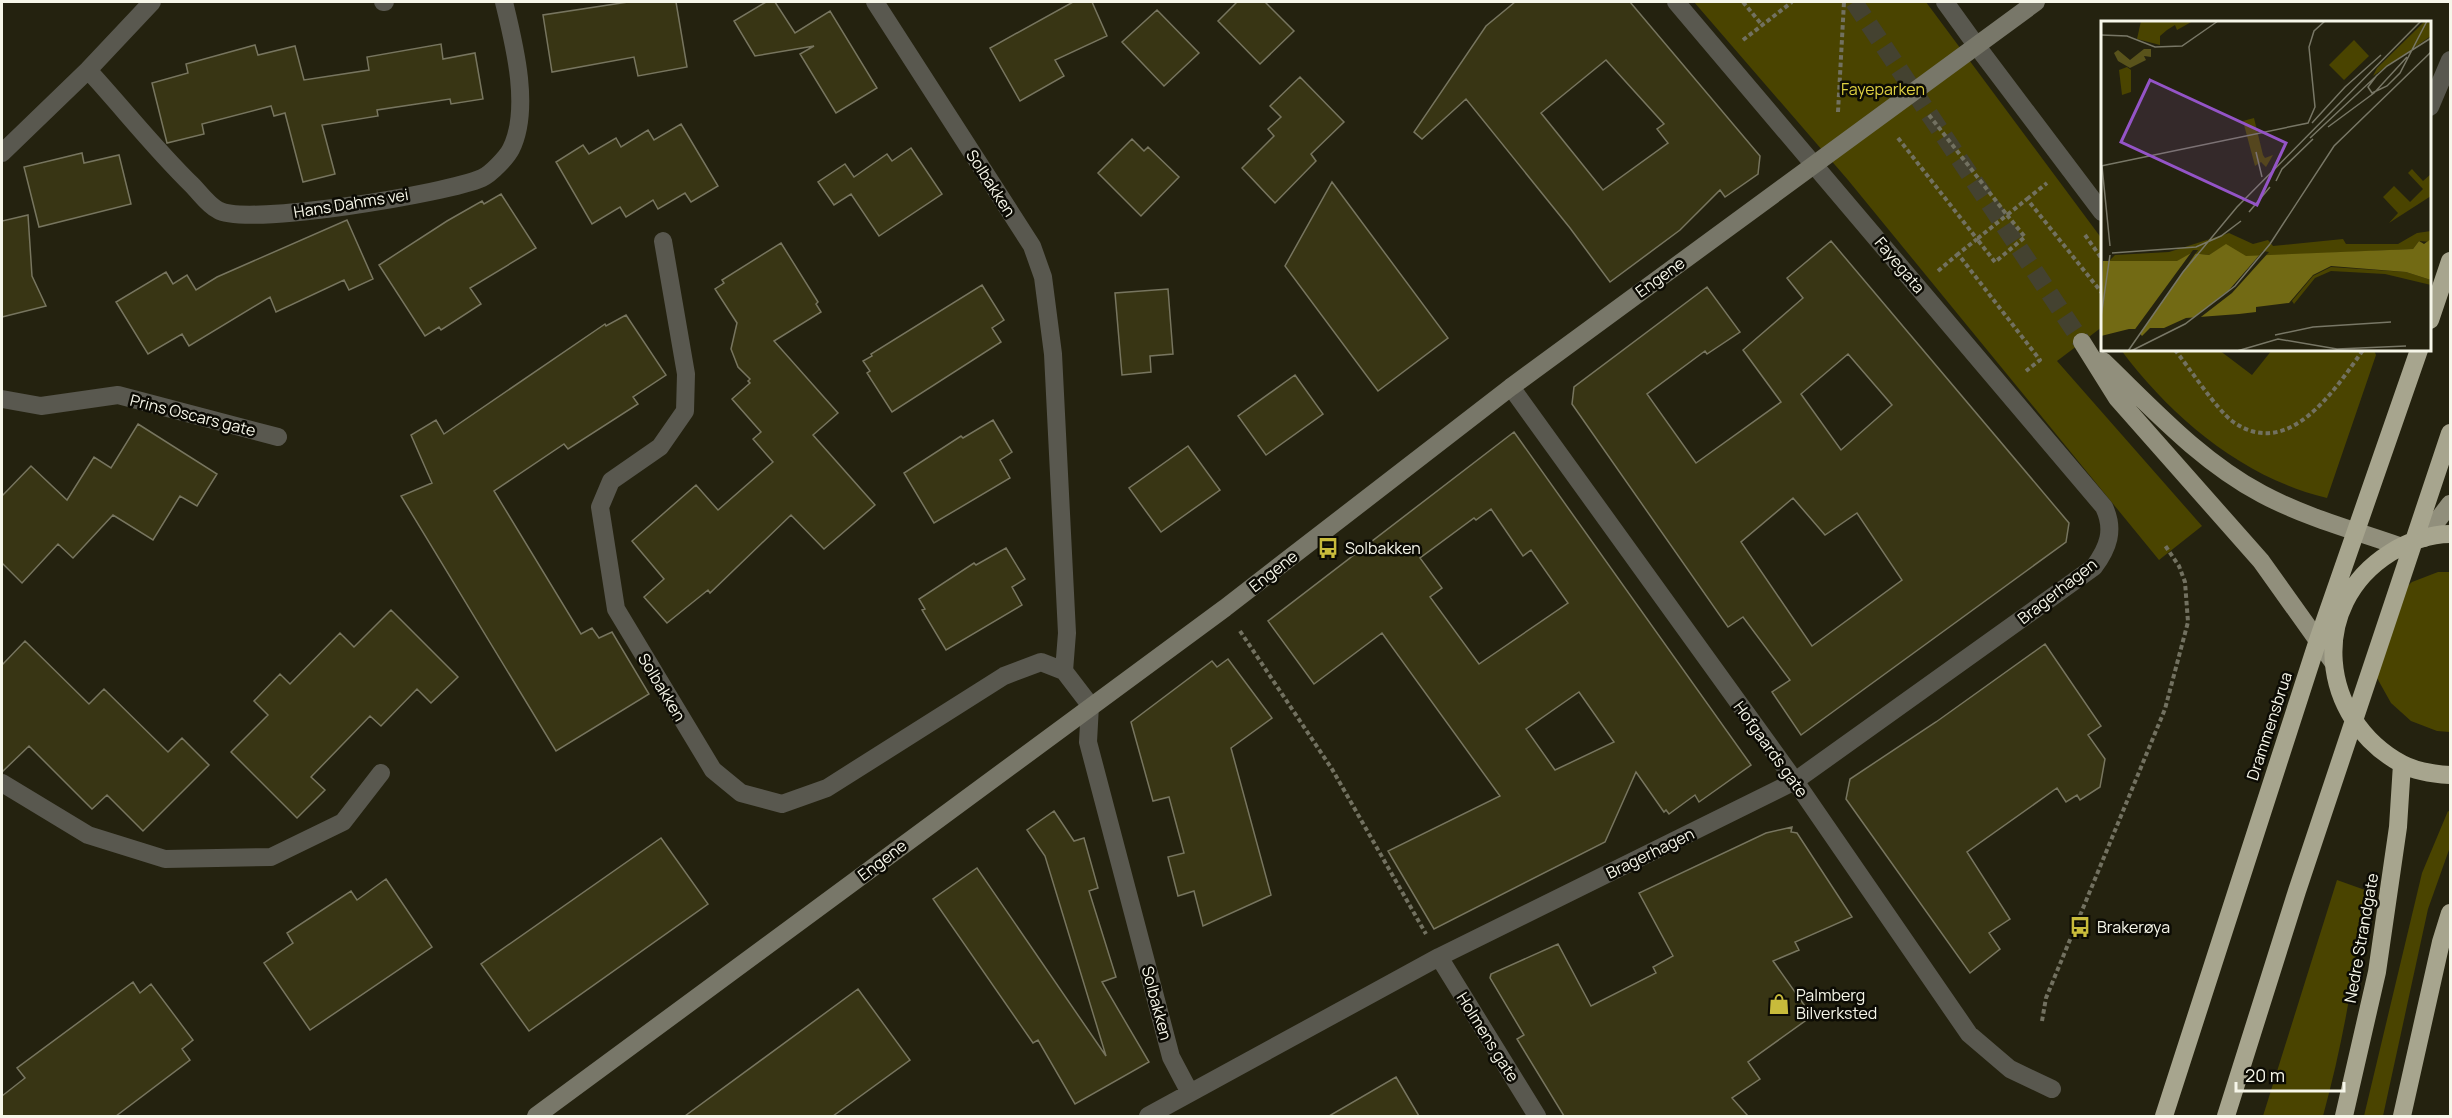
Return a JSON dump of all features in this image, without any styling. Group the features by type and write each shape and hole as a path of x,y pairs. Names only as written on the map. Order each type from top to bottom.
{"highway":[{"path":"2431,317 2451,261"},
{"name":"Drammensbrua","path":"2164,1116 2313,654 2419,351"},
{"path":"2226,1116 2297,891 2451,433"},
{"path":"2451,534 2424,538 2399,546 2363,575 2349,594 2334,638 2333,662 2336,684 2344,706 2369,742 2402,764 2426,773 2451,775"},
{"name":"Nedre Strandgate","path":"2344,1116 2377,972 2398,827 2402,764"},
{"path":"2402,1116 2441,942 2451,913"}],"main road":[{"name":"Engene","path":"536,1116 1090,705 1225,608 1511,387 2036,2"},
{"path":"2333,662 2261,561 2117,398 2082,342 2157,415 2217,466 2260,493 2285,505 2399,546"},
{"path":"2424,538 2451,504"}],"street":[{"path":"2,153 88,70 152,2"},
{"name":"Hans Dahms vei","path":"88,70 170,164 218,211 236,215 305,212 445,188 484,177 510,150 520,122 520,93 504,2"},
{"name":"Solbakken","path":"663,241 686,374 685,411 660,447 611,481 600,507 616,609 713,770 741,793 782,804 827,788 1004,676 1041,662 1064,671 1067,633 1053,354 1043,277 1032,246 875,2"},
{"name":"Fayegata","path":"1676,2 1721,57 1815,163 2104,507 2110,519 2110,535"},
{"path":"1945,2 2101,209"},
{"path":"2431,105 2451,60"},
{"name":"Hofgaards gate","path":"1511,387 1795,781 1969,1034 2010,1069 2052,1089"},
{"name":"Prins Oscars gate","path":"2,399 41,406 117,395 278,437"},
{"name":"Bragerhagen","path":"1148,1116 1439,957 1795,781 2094,567 2106,550 2110,535"},
{"path":"1064,671 1090,705"},
{"name":"Solbakken","path":"1090,705 1088,742 1171,1058 1190,1093"},
{"path":"2,783 88,835 165,859 271,857 344,822 381,773"},
{"name":"Holmens gate","path":"1439,957 1537,1116"}],"path":[{"path":"1743,2 1762,25"},
{"path":"1721,57 1792,2"},
{"path":"1835,149 1844,2"},
{"path":"1882,116 1995,262 2025,237 1912,93"},
{"path":"1937,272 2047,183"},
{"path":"2027,199 2101,291"},
{"path":"1958,254 2040,360 2022,374"},
{"path":"2176,351 2231,420 2254,432 2282,432 2306,418 2325,401 2361,351"},
{"path":"2042,1021 2046,998 2165,709 2188,622 2186,582 2179,566 2164,544"},
{"path":"1225,608 1332,769 1439,957"}],"green space":[{"name":"Fayeparken","path":"1694,2 1926,2 2101,238 2101,328 2057,361 2202,526 2159,560 1848,180"},
{"path":"2122,351 2220,351 2252,375 2271,351 2374,351 2376,355 2327,498 2296,489 2238,460 2186,421 2141,375"},
{"path":"2438,572 2450,572 2450,732 2437,731 2411,721 2391,703 2377,678 2391,601 2412,582"},
{"path":"2448,811 2450,812 2450,847 2428,909 2383,1116 2364,1116 2422,873"},
{"path":"2337,880 2365,890 2348,1005 2323,1116 2263,1116"}],"building":[{"path":"628,2 676,2 687,67 638,76 634,57 552,72 543,15"},
{"path":"766,2 775,2 795,33 830,11 877,88 836,113 800,54 814,46 755,56 734,21"},
{"path":"1073,2 1092,2 1107,36 1055,60 1064,76 1020,101 990,48"},
{"path":"1237,2 1265,2 1294,31 1260,64 1218,21"},
{"path":"1515,2 1630,2 1760,156 1758,174 1725,197 1720,190 1680,230 1610,282 1570,228 1466,99 1422,139 1414,132 1486,26","holes":["1606,60 1664,124 1657,129 1668,143 1603,190 1541,113"]},
{"path":"1157,10 1199,53 1164,86 1122,42"},
{"path":"441,44 443,59 475,53 483,99 451,104 450,99 377,110 378,116 322,125 335,174 303,182 285,113 274,116 271,106 202,124 204,134 167,143 152,83 188,73 186,64 255,45 258,55 295,46 304,80 369,70 367,57"},
{"path":"1300,77 1344,122 1311,154 1316,161 1275,203 1242,168 1274,136 1268,129 1281,117 1270,106"},
{"path":"681,124 718,186 691,202 685,193 658,209 653,200 626,217 620,207 592,224 556,162 583,145 589,154 616,138 621,147 648,130 654,140"},
{"path":"1132,139 1144,151 1148,147 1179,177 1141,216 1098,173"},
{"path":"911,148 942,194 879,236 851,194 834,205 818,182 845,164 854,177 887,154 892,161"},
{"path":"82,153 84,163 119,155 131,204 39,227 24,167"},
{"path":"1332,182 1448,338 1378,391 1285,266"},
{"path":"501,194 536,248 470,288 481,304 441,330 439,327 425,336 379,265 447,221 482,201 484,204"},
{"path":"28,215 32,276 46,306 2,317 2,221"},
{"path":"347,220 373,279 349,290 344,280 276,312 270,297 189,346 182,334 148,354 116,302 166,272 173,284 187,275 196,290 217,277"},
{"path":"1831,241 2069,523 2066,542 1801,735 1772,692 1790,680 1743,617 1728,627 1572,404 1574,387 1707,287 1740,332 1707,354 1705,351 1647,394 1696,463 1781,402 1743,350 1803,298 1787,278","holes":["1848,354 1892,405 1841,450 1801,394","1793,498 1825,535 1857,513 1902,580 1812,646 1741,542"]},
{"path":"781,243 818,302 816,304 821,312 774,341 838,413 813,435 875,505 824,549 791,515 710,593 708,590 667,623 644,597 664,579 632,541 696,485 718,510 773,462 753,439 761,432 732,399 750,383 748,381 750,379 738,367 731,349 737,323 715,289 724,283 722,280"},
{"path":"982,285 1004,320 992,328 1001,342 892,412 867,373 870,371 863,361"},
{"path":"1168,289 1173,354 1150,356 1151,372 1122,375 1115,293"},
{"path":"626,315 666,375 633,397 638,404 568,449 564,444 494,491 581,634 592,628 599,638 612,632 649,694 556,751 401,496 432,483 411,435 436,420 444,434 605,324 606,326"},
{"path":"1295,375 1323,414 1266,455 1238,416"},
{"path":"993,420 1012,452 1000,460 1010,478 934,523 904,473 961,436 963,438"},
{"path":"138,424 217,474 197,506 180,496 153,540 113,515 73,558 58,544 22,583 2,563 2,496 31,466 67,500 94,457 111,468"},
{"path":"1514,432 1751,765 1699,802 1695,795 1669,814 1666,810 1664,812 1636,772 1605,842 1434,929 1388,851 1500,796 1382,633 1314,684 1268,621","holes":["1491,509 1523,556 1531,550 1568,603 1479,664 1430,597 1442,588 1420,558 1474,518 1476,520","1579,692 1614,742 1555,770 1526,729"]},
{"path":"1188,446 1220,490 1161,532 1129,488"},
{"path":"1006,548 1025,579 1012,587 1022,605 946,650 922,610 925,609 919,599 974,563 976,565"},
{"path":"391,610 458,677 431,703 417,689 381,726 370,716 311,777 325,790 297,818 231,752 268,715 254,701 280,674 290,684 340,633 354,647"},
{"path":"25,641 89,704 104,689 168,752 182,738 209,765 143,831 107,795 92,809 29,746 2,772 2,665"},
{"path":"2045,644 2101,726 2088,735 2105,759 2100,787 2080,800 2077,795 2066,802 2057,788 1967,852 2010,919 1989,933 2000,949 1970,973 1846,799 1850,779 1936,722"},
{"path":"1228,659 1272,718 1231,748 1271,895 1203,926 1194,891 1178,896 1168,857 1184,853 1169,797 1153,801 1131,722 1212,661 1217,667"},
{"path":"1054,811 1074,841 1084,838 1098,888 1089,891 1116,977 1102,982 1149,1062 1075,1104 1038,1040 1033,1043 933,899 977,868 1106,1056 1045,856 1027,830"},
{"path":"1792,827 1791,832 1797,833 1852,917 1795,942 1799,950 1773,961 1812,1016 1748,1062 1760,1079 1732,1098 1748,1116 1564,1116 1517,1039 1524,1035 1490,978 1491,974 1558,944 1591,1006 1656,973 1653,967 1673,956 1639,893 1766,833"},
{"path":"661,838 708,904 529,1031 481,964"},
{"path":"386,879 432,947 310,1030 264,963 293,943 287,933 351,891 357,900"},
{"path":"133,982 140,993 151,984 193,1040 182,1049 190,1060 116,1116 2,1116 2,1096 25,1078 17,1068"},
{"path":"858,989 910,1060 833,1116 685,1116"},
{"path":"1396,1077 1419,1116 1329,1116"}],"tunnel":[{"path":"1854,2 2082,342"}],"place":[{"name":"Solbakken","path":"1328,548"},
{"name":"Brakerøya","path":"2080,927"},
{"name":"Palmberg Bilverksted","path":"1779,1004"}]}
